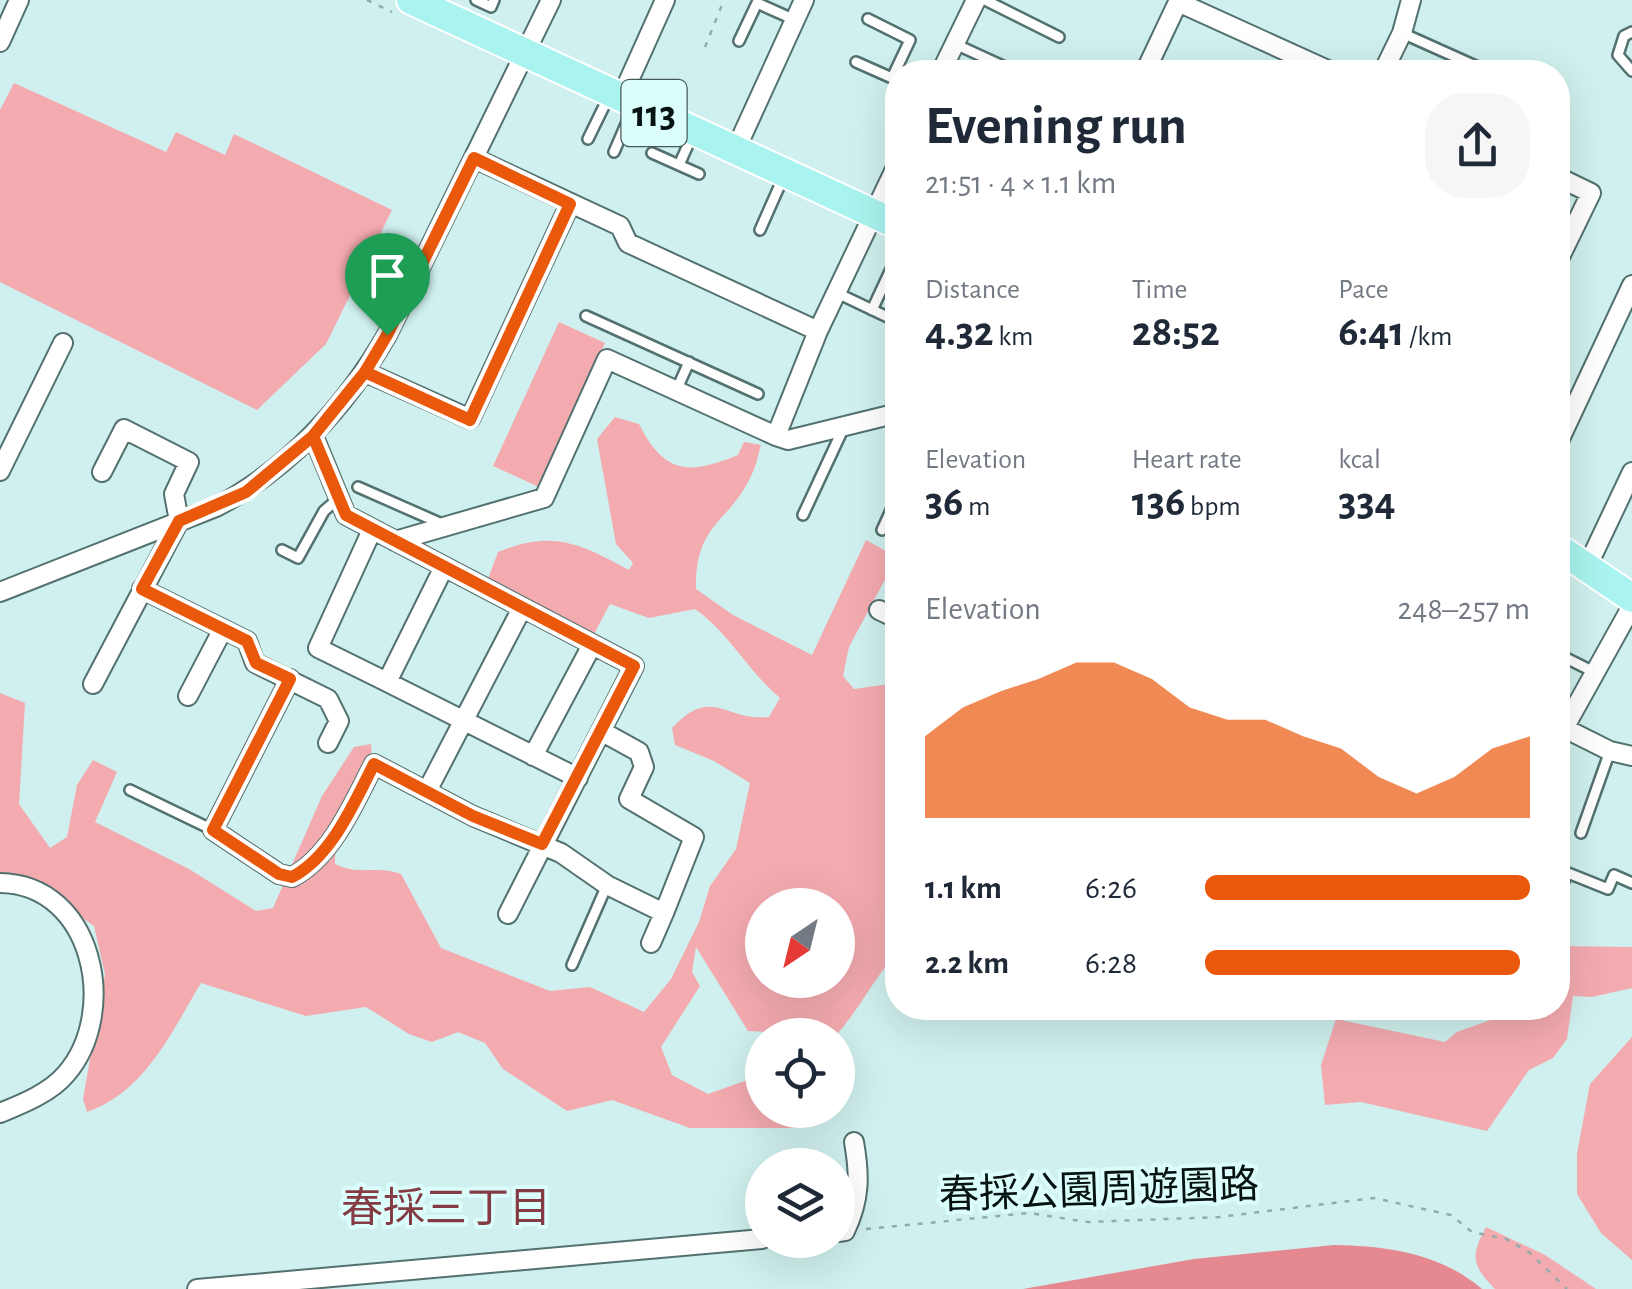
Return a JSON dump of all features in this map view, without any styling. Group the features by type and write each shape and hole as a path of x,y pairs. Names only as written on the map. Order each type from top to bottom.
{"main road":[{"name":"113","path":"410,0 444,7 524,53 885,219"},
{"path":"1570,556 1632,602"}],"street":[{"path":"0,42 19,0"},
{"path":"0,592 246,492 313,436 365,372 550,0"},
{"path":"622,98 665,0"},
{"path":"736,149 804,0"},
{"path":"947,60 976,0"},
{"path":"1388,60 1402,33 1411,0"},
{"path":"1157,60 1179,1 1306,60"},
{"path":"474,158 620,226 628,242 818,331"},
{"path":"1570,183 1591,193 1570,236"},
{"path":"365,372 470,420 570,204"},
{"path":"776,436 836,293 885,219"},
{"path":"1570,417 1632,285"},
{"path":"0,471 6,441 63,342"},
{"path":"395,541 544,498 606,359 788,440 885,416"},
{"path":"93,684 179,521 174,494 189,462 124,429 102,472"},
{"path":"313,436 346,515 520,610 634,666 508,914"},
{"path":"1587,567 1632,472"},
{"path":"372,530 318,648 578,778"},
{"path":"386,682 443,569"},
{"path":"142,589 247,641 256,663 328,699 338,721 328,743"},
{"path":"1570,712 1632,602"},
{"path":"428,791 520,610"},
{"path":"879,610 885,613"},
{"path":"188,696 222,629"},
{"path":"533,756 592,645"},
{"path":"290,679 213,830 279,874 292,877 304,871 344,822 374,764 542,844 606,885 664,913"},
{"path":"602,731 639,752 644,767 628,799 694,837 651,944"},
{"path":"1570,735 1632,756"},
{"path":"0,883 39,894 65,915 83,940 96,982 94,1018 81,1054 64,1077 0,1114"},
{"path":"854,1142 860,1178 855,1210"},
{"path":"197,1289 745,1241"}],"lane":[{"path":"476,0 491,6 494,0"},
{"path":"985,0 1058,37"},
{"path":"739,41 757,3 795,20"},
{"path":"868,20 910,40 902,60"},
{"path":"1632,32 1624,36 1618,55 1632,71"},
{"path":"1402,33 1462,60"},
{"path":"954,44 989,60"},
{"path":"856,62 885,75"},
{"path":"588,139 622,98"},
{"path":"614,152 622,98"},
{"path":"680,165 694,131"},
{"path":"652,153 699,174"},
{"path":"760,230 785,172"},
{"path":"872,310 885,282"},
{"path":"836,293 885,316"},
{"path":"586,316 758,394"},
{"path":"676,391 689,362"},
{"path":"803,515 844,426"},
{"path":"358,487 449,528"},
{"path":"282,550 298,558 324,510 338,498"},
{"path":"882,530 885,524"},
{"path":"1570,660 1594,672"},
{"path":"1581,834 1610,751"},
{"path":"130,790 213,830"},
{"path":"1570,874 1608,889 1614,875 1632,883"},
{"path":"572,965 606,885"}],"path":[{"path":"706,48 724,0"},
{"name":"春採公園周遊園路","path":"855,1231 1029,1213 1088,1222 1219,1217 1374,1198 1451,1215 1472,1232 1506,1239 1530,1253 1567,1289"}],"shaded area":[{"path":"14,83 166,152 176,132 225,155 234,134 392,210 326,344 257,410 0,282 0,110"},
{"path":"559,322 605,343 539,487 493,466"},
{"path":"615,417 639,424 659,453 680,466 706,466 738,455 744,442 761,445 742,492 707,536 697,567 696,589 733,615 812,655 866,540 885,550 885,580 849,647 843,676 854,689 885,685 885,968 850,1018 745,1018 745,1026 696,947 692,972 700,986 661,1047 672,1075 708,1094 745,1081 745,1128 690,1128 612,1100 567,1111 503,1069 485,1043 458,1032 432,1042 409,1034 366,1007 306,1016 201,983 141,1076 107,1103 87,1112 83,1099 105,974 94,926 25,878 0,872 0,693 25,703 19,804 50,848 67,837 77,785 93,760 117,772 95,822 189,869 256,911 273,908 322,796 354,747 371,744 372,757 336,817 335,864 401,874 441,948 550,991 590,987 644,1012 671,979 699,922 710,886 736,849 750,783 714,761 675,745 672,728 686,715 709,707 769,717 780,698 695,609 649,618 610,604 594,634 488,579 498,552 535,541 581,547 629,570 633,563 616,544 597,439"},
{"path":"1570,946 1632,947 1632,988 1592,997 1573,996 1570,1018"},
{"path":"1336,1020 1445,1042 1457,1032 1491,1020 1570,1020 1567,1039 1553,1058 1529,1070 1487,1131 1361,1102 1325,1105 1321,1065"},
{"path":"1632,1037 1632,1260 1601,1233 1577,1194 1577,1153 1590,1084"},
{"path":"1486,1227 1545,1255 1596,1289 1495,1289 1476,1260 1477,1246"},
{"path":"1334,1245 1412,1254 1449,1267 1482,1289 1023,1289 1194,1259"}],"district":[{"name":"春採三丁目","path":"446,1207"}],"route":[{"path":"387,335 365,372 313,436 246,492 179,521 142,589 247,641 256,663 290,679 213,830 279,874 292,877 304,871 344,822 374,764 473,816 542,844 634,666 520,610 346,515 313,436 337,407 365,372 470,420 570,204 474,158 387,335"}]}
